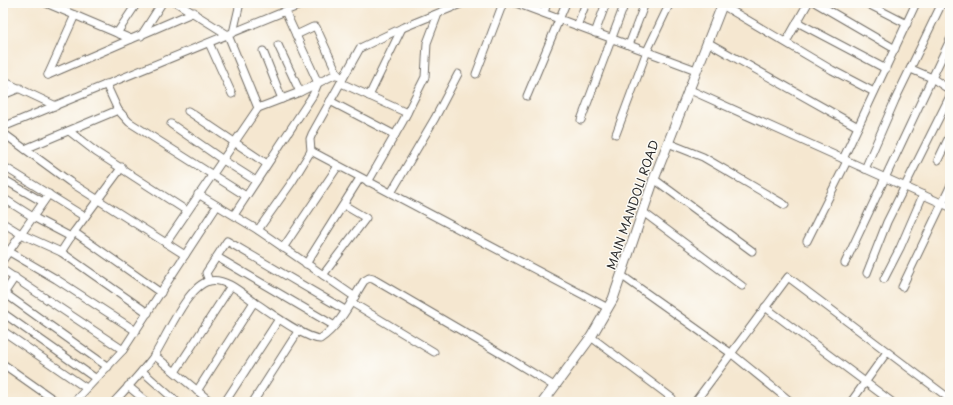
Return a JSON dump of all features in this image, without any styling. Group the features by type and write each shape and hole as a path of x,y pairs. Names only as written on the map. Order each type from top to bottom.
{"street":[{"path":"46,3 131,39"},
{"path":"117,33 137,3"},
{"path":"141,36 162,3"},
{"path":"177,3 230,34 258,108"},
{"path":"230,34 240,3"},
{"path":"3,128 106,84 305,3"},
{"path":"258,230 292,182 311,151 310,139 312,134 341,79 360,48 402,28 463,3"},
{"path":"476,74 503,3"},
{"path":"516,3 526,5 595,33 696,70"},
{"path":"544,13 547,3"},
{"path":"527,96 555,26 560,19 566,3"},
{"path":"577,26 586,3"},
{"path":"595,33 606,3"},
{"path":"581,120 625,3"},
{"path":"629,45 645,3"},
{"path":"616,134 647,51 670,3"},
{"path":"786,42 808,3"},
{"path":"816,3 896,49"},
{"path":"866,3 906,24"},
{"path":"865,169 942,3"},
{"path":"723,4 832,70 874,92"},
{"name":"MAIN MANDOLI ROAD","path":"543,402 591,337 617,290 654,179 688,89 723,4"},
{"path":"807,242 845,160 874,92 896,49 914,4"},
{"path":"234,215 313,95 318,83 286,11"},
{"path":"75,15 48,75 194,12"},
{"path":"368,182 407,113 425,77 427,43 438,14"},
{"path":"797,22 886,69"},
{"path":"296,35 316,27 341,79 369,96 407,113"},
{"path":"369,96 402,28"},
{"path":"845,262 950,40"},
{"path":"707,42 858,127"},
{"path":"208,43 232,94"},
{"path":"278,45 300,92"},
{"path":"263,51 282,99"},
{"path":"911,68 932,78 950,90"},
{"path":"391,194 435,118 458,74"},
{"path":"166,243 258,108 300,92 318,83 341,79"},
{"path":"3,81 56,106"},
{"path":"106,84 118,110 129,122 246,196"},
{"path":"3,95 20,88"},
{"path":"688,89 950,207"},
{"path":"867,273 887,222 950,96"},
{"path":"330,101 395,135"},
{"path":"25,149 118,110"},
{"path":"188,111 234,144 267,164"},
{"path":"171,124 256,181"},
{"path":"69,131 96,152 122,167 187,211"},
{"path":"3,133 70,182 185,255"},
{"path":"938,160 950,135"},
{"path":"668,143 703,157 785,204"},
{"path":"311,151 608,308"},
{"path":"3,166 85,217"},
{"path":"283,248 338,166"},
{"path":"61,252 122,167"},
{"path":"306,264 360,178"},
{"path":"3,179 43,202"},
{"path":"654,179 752,251"},
{"path":"902,287 950,187"},
{"path":"3,260 6,250 21,234 49,194"},
{"path":"198,194 258,230 323,275 353,300 434,352"},
{"path":"884,279 900,248 923,195"},
{"path":"3,198 33,217 72,235 161,293"},
{"path":"323,275 366,218 344,204"},
{"path":"74,402 123,350 218,206"},
{"path":"643,212 742,286"},
{"path":"3,223 21,234 61,252 148,313"},
{"path":"209,281 206,273 226,242 345,310"},
{"path":"6,250 56,279 136,331"},
{"path":"216,257 333,325"},
{"path":"3,270 123,350"},
{"path":"621,275 732,354 791,402"},
{"path":"15,277 3,294 108,366"},
{"path":"695,402 788,277 950,399"},
{"path":"114,402 142,371 154,355 186,302 198,288 209,281 217,281 231,286 279,319 310,336 320,339 326,335 353,300 364,281 369,278 373,279 554,386"},
{"path":"175,372 231,286"},
{"path":"197,391 254,302"},
{"path":"765,307 892,402"},
{"path":"3,313 95,378"},
{"path":"224,402 279,319"},
{"path":"253,402 299,330"},
{"path":"3,331 86,388"},
{"path":"591,337 672,398"},
{"path":"851,402 887,352"},
{"path":"154,355 211,402"},
{"path":"3,364 58,402"},
{"path":"142,371 177,402"},
{"path":"128,386 146,402"}]}
